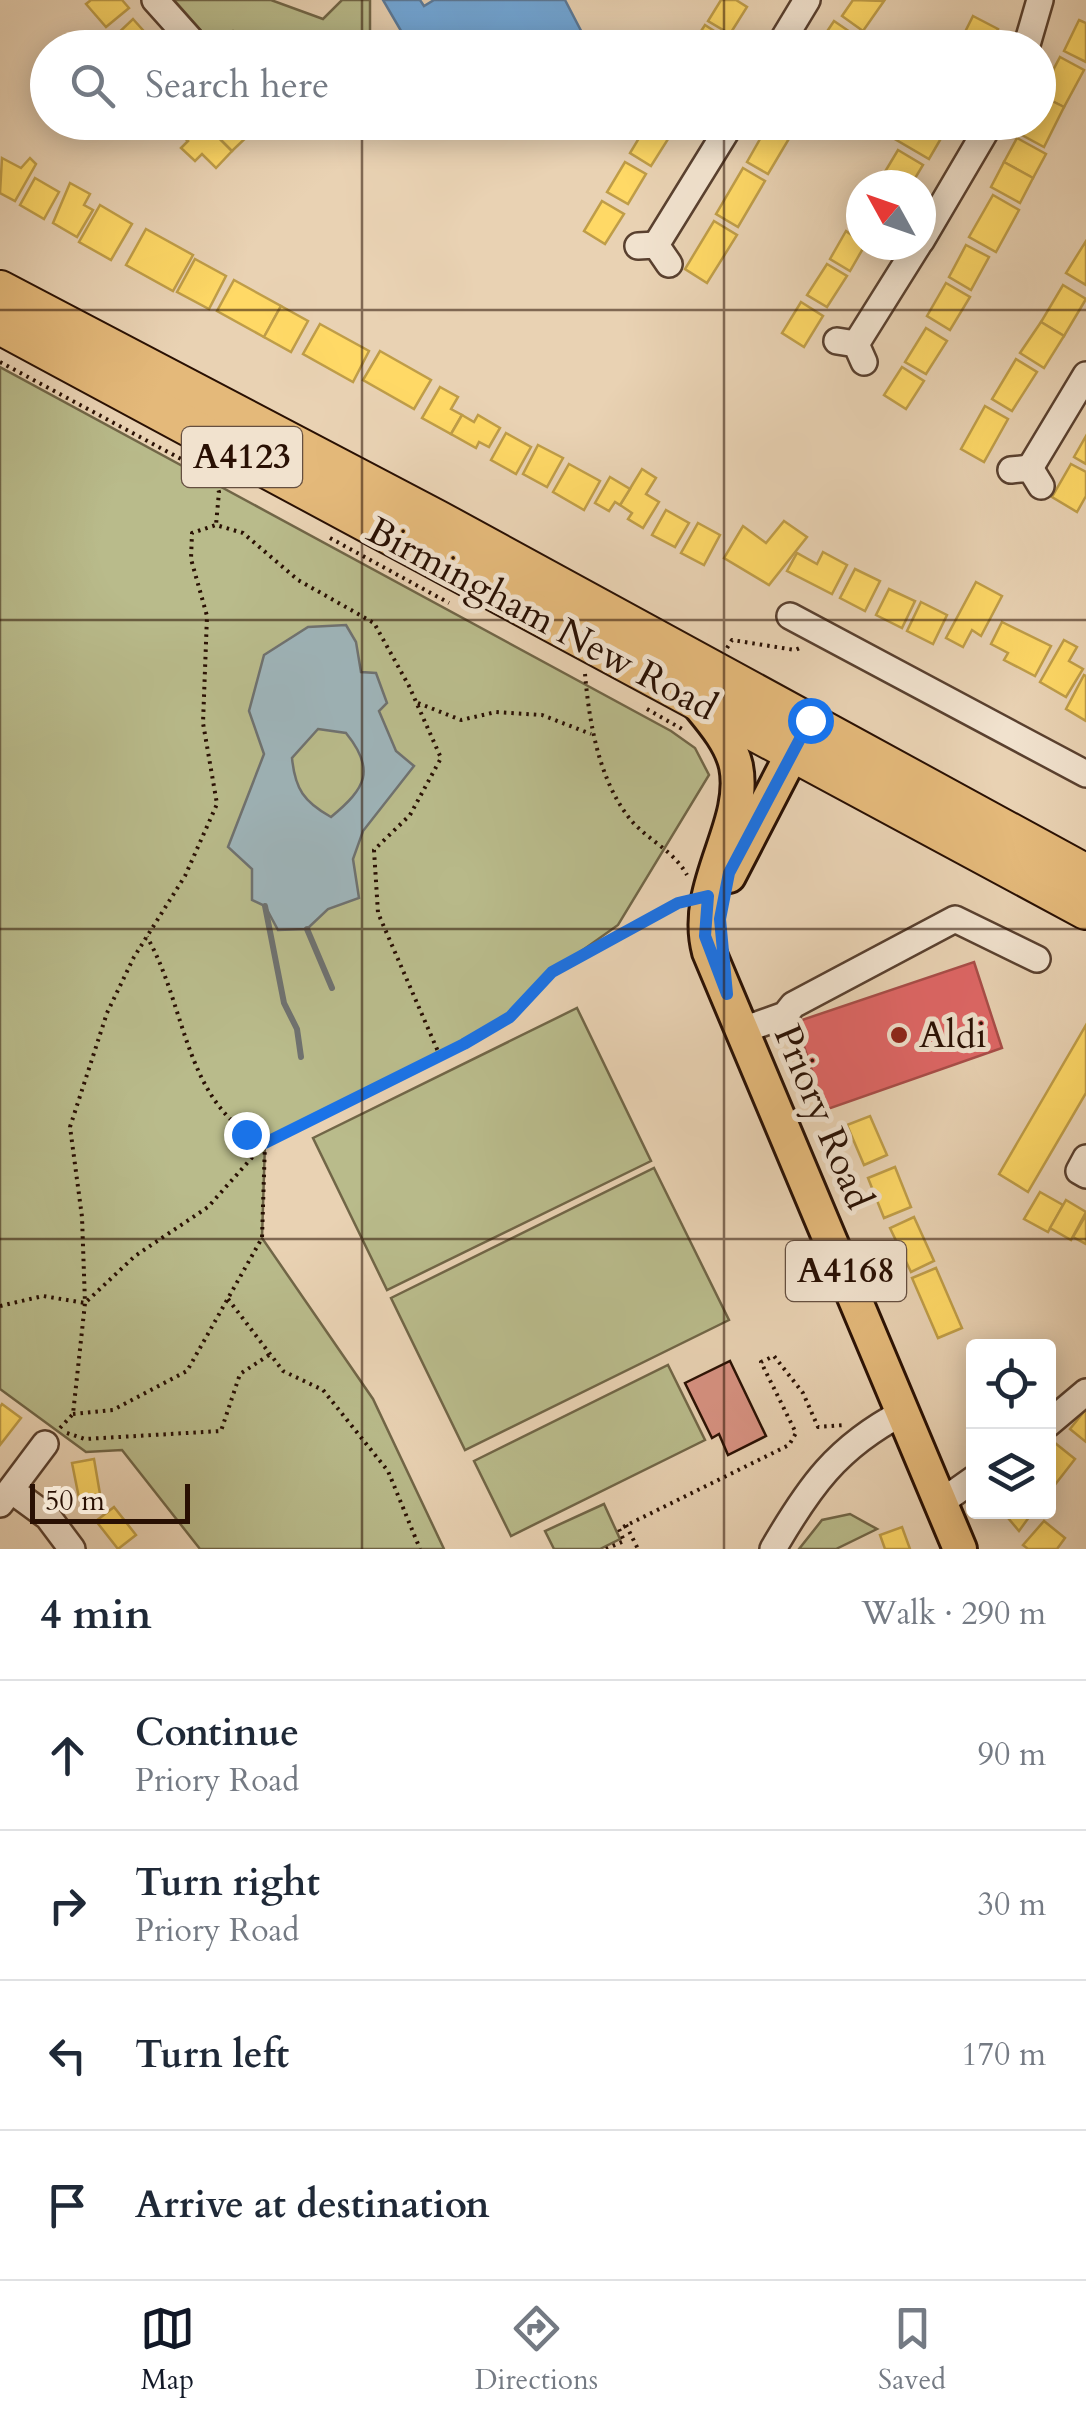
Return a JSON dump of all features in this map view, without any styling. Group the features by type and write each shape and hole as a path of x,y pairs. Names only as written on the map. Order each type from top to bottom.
{"highway":[{"name":"Birmingham New Road","path":"0,290 810,720 1086,874"},
{"name":"Birmingham New Road","path":"0,326 692,718 791,754 1086,910"}],"main road":[{"name":"Priory Road","path":"692,718 721,733 736,766 734,802 698,898 705,936 960,1549"},
{"name":"Priory Road","path":"735,1012 720,919 729,873 810,720"}],"street":[{"path":"154,0 182,30"},
{"path":"789,30 807,0"},
{"path":"1031,30 1040,0"},
{"path":"655,251 721,140"},
{"path":"936,215 980,140"},
{"path":"852,349 909,260"},
{"path":"1027,475 1086,375"},
{"path":"790,616 1086,774"},
{"path":"735,1012 786,1015 792,1005 955,919 1037,959"},
{"path":"1086,1158 1079,1171 1086,1175"},
{"path":"1056,1417 1086,1392"},
{"path":"773,1549 809,1486 862,1434 902,1412"},
{"path":"45,1444 5,1497 48,1516 72,1549"},
{"path":"940,1503 966,1484"}],"path":[{"path":"0,362 230,484"},
{"path":"214,476 219,492 216,525"},
{"path":"270,1354 240,1374 221,1432 85,1438 58,1431 73,1414 84,1303 82,1218 70,1127 107,1013 185,876 216,804 203,723 207,616 191,559 192,533 216,525 243,533 298,580 374,624 417,703 441,758 410,815 374,850 378,913 440,1056"},
{"path":"324,536 462,610"},
{"path":"724,653 732,640 794,650 830,638"},
{"path":"570,665 602,683"},
{"path":"84,1303 135,1256 208,1207 265,1143 510,1017 552,972 698,898 673,853 627,816 591,734 586,673"},
{"path":"635,702 692,718"},
{"path":"417,703 462,720 496,712 542,716 591,734"},
{"path":"147,937 162,963 205,1089 222,1116 265,1143"},
{"path":"73,1414 113,1410 187,1371 262,1238 265,1143"},
{"path":"0,1306 43,1296 84,1303"},
{"path":"228,1298 283,1371 323,1390 388,1471 420,1549"},
{"path":"606,1549 624,1541 619,1529 626,1525 789,1445 796,1433 760,1362 774,1356 803,1393 818,1427 840,1423 862,1434"},
{"path":"626,1525 638,1549"}],"green space":[{"path":"174,0 271,0 323,19 342,0 370,0 370,30 201,30"},
{"path":"0,367 671,731 695,748 709,775 618,925 552,972 510,1017 464,1045 265,1143 262,1238 373,1399 444,1549 200,1549 122,1450 86,1452 0,1389"},
{"path":"577,1008 651,1161 387,1290 313,1138"},
{"path":"654,1168 729,1320 465,1450 391,1298"},
{"path":"668,1365 705,1440 511,1536 474,1461"},
{"path":"604,1504 620,1539 600,1549 554,1549 545,1531"},
{"path":"850,1514 877,1529 836,1549 799,1549 822,1520"}],"water":[{"path":"346,625 356,642 361,672 376,673 387,703 379,711 396,751 414,766 363,831 353,859 359,898 328,909 307,929 278,930 265,906 252,900 252,869 228,847 264,754 249,711 264,655 308,627","holes":["318,729 346,733 361,758 363,778 352,797 331,817 302,794 292,758"]}],"building: Homes":[{"path":"91,0 122,0 129,8 106,27 86,4"},
{"path":"721,0 736,0 747,7 733,30 723,30 708,21"},
{"path":"853,0 884,1 864,30 842,16"},
{"path":"973,16 998,29 998,30 966,30"},
{"path":"133,19 143,30 121,30"},
{"path":"1079,20 1086,23 1086,62 1064,51"},
{"path":"834,21 847,30 828,30"},
{"path":"1060,57 1084,70 1064,107 1056,103 1056,65"},
{"path":"1056,103 1064,107 1056,123"},
{"path":"221,140 232,151 216,168 202,154 195,161 181,148 188,141"},
{"path":"221,140 244,140 232,151"},
{"path":"638,140 667,140 651,166 630,153"},
{"path":"759,140 788,140 768,174 747,162"},
{"path":"896,140 940,140 929,159"},
{"path":"1016,140 1046,154 1033,178 1004,162"},
{"path":"898,150 923,165 920,170 886,170"},
{"path":"2,158 21,168 30,158 36,164 15,201 0,193"},
{"path":"625,162 646,174 628,204 607,192"},
{"path":"1004,162 1033,178 1020,203 991,187"},
{"path":"743,168 765,181 738,227 716,214"},
{"path":"35,178 59,192 44,219 20,205"},
{"path":"70,183 90,194 84,205 93,210 77,237 53,223"},
{"path":"993,195 1019,210 996,252 969,237"},
{"path":"602,201 624,214 605,244 584,231"},
{"path":"100,205 132,224 111,260 79,242"},
{"path":"714,221 737,235 707,283 685,269"},
{"path":"146,229 193,255 173,291 126,265"},
{"path":"846,231 846,260 856,260 850,271 830,259"},
{"path":"1086,241 1086,285 1066,273"},
{"path":"966,245 989,257 971,290 949,277"},
{"path":"195,259 226,276 209,309 177,292"},
{"path":"827,264 847,276 827,307 807,295"},
{"path":"234,280 281,306 264,337 217,311"},
{"path":"946,283 970,297 950,330 927,316"},
{"path":"1063,285 1086,299 1064,336 1041,322"},
{"path":"801,302 823,316 804,347 782,333"},
{"path":"281,306 308,321 291,352 264,337"},
{"path":"1041,322 1064,336 1044,368 1020,353"},
{"path":"320,324 369,351 353,382 303,354"},
{"path":"926,328 947,341 926,374 905,362"},
{"path":"380,351 431,380 414,409 363,380"},
{"path":"1016,359 1037,372 1012,411 992,399"},
{"path":"902,367 924,381 906,409 884,395"},
{"path":"440,387 458,397 451,409 462,415 451,434 422,418"},
{"path":"985,406 1008,419 984,462 961,449"},
{"path":"462,415 474,422 478,415 500,428 489,447 479,442 476,448 451,434"},
{"path":"506,433 531,447 516,474 491,460"},
{"path":"1086,436 1086,464 1074,457"},
{"path":"538,445 563,458 547,487 523,474"},
{"path":"569,464 600,481 584,510 553,492"},
{"path":"1071,464 1086,472 1086,496 1077,512 1052,497"},
{"path":"642,469 656,478 646,494 659,502 643,528 628,519 632,513 620,505"},
{"path":"610,477 630,489 620,505 615,502 609,511 595,503"},
{"path":"666,510 689,523 675,547 652,535"},
{"path":"784,521 807,537 769,585 724,558 743,526 766,543"},
{"path":"698,523 720,535 704,565 681,553"},
{"path":"823,552 847,565 832,594 787,571 797,553 817,564"},
{"path":"855,569 880,581 865,611 840,598"},
{"path":"976,582 1002,596 981,636 972,630 963,647 946,638"},
{"path":"889,589 915,601 902,628 876,615"},
{"path":"921,602 947,615 933,644 907,631"},
{"path":"1002,622 1051,646 1035,676 1004,660 1008,653 991,644"},
{"path":"1064,640 1077,647 1069,661 1083,669 1066,697 1040,682"},
{"path":"1086,676 1086,721 1066,709"},
{"path":"1086,1025 1086,1093 1028,1192 999,1174"},
{"path":"870,1116 887,1155 864,1165 847,1125"},
{"path":"895,1167 911,1207 884,1218 868,1178"},
{"path":"1040,1192 1063,1205 1048,1232 1024,1219"},
{"path":"1066,1200 1086,1212 1071,1240 1050,1228"},
{"path":"1086,1215 1086,1244 1073,1237"},
{"path":"914,1217 934,1261 911,1272 890,1228"},
{"path":"936,1268 962,1328 938,1338 912,1278"},
{"path":"2,1404 21,1418 0,1445 0,1407"},
{"path":"1086,1409 1086,1442 1070,1429"},
{"path":"1056,1444 1075,1459 1056,1483"},
{"path":"94,1459 100,1494 79,1498 72,1463"},
{"path":"114,1507 136,1535 118,1549 96,1521"},
{"path":"1009,1519 1028,1519 1019,1531"},
{"path":"1044,1521 1065,1538 1057,1549 1028,1549 1023,1545"},
{"path":"902,1527 910,1549 885,1549 880,1535"}],"building: Shops":[{"name":"Aldi","path":"974,962 1002,1048 825,1110 796,1022"}],"building: Schools":[{"path":"383,0 420,0 424,6 434,0 565,0 581,30 400,30"}],"building: Other":[{"path":"730,1361 766,1436 728,1455 719,1434 712,1438 685,1383"}],"waterway":[{"path":"265,906 284,1003 297,1029 301,1057"},
{"path":"307,929 332,988"}],"place":[{"name":"Aldi","path":"899,1035"}],"route":[{"path":"246,1134 265,1143 464,1044 510,1017 552,972 678,903 708,896 705,936 727,994 720,919 729,873 810,720"}]}
